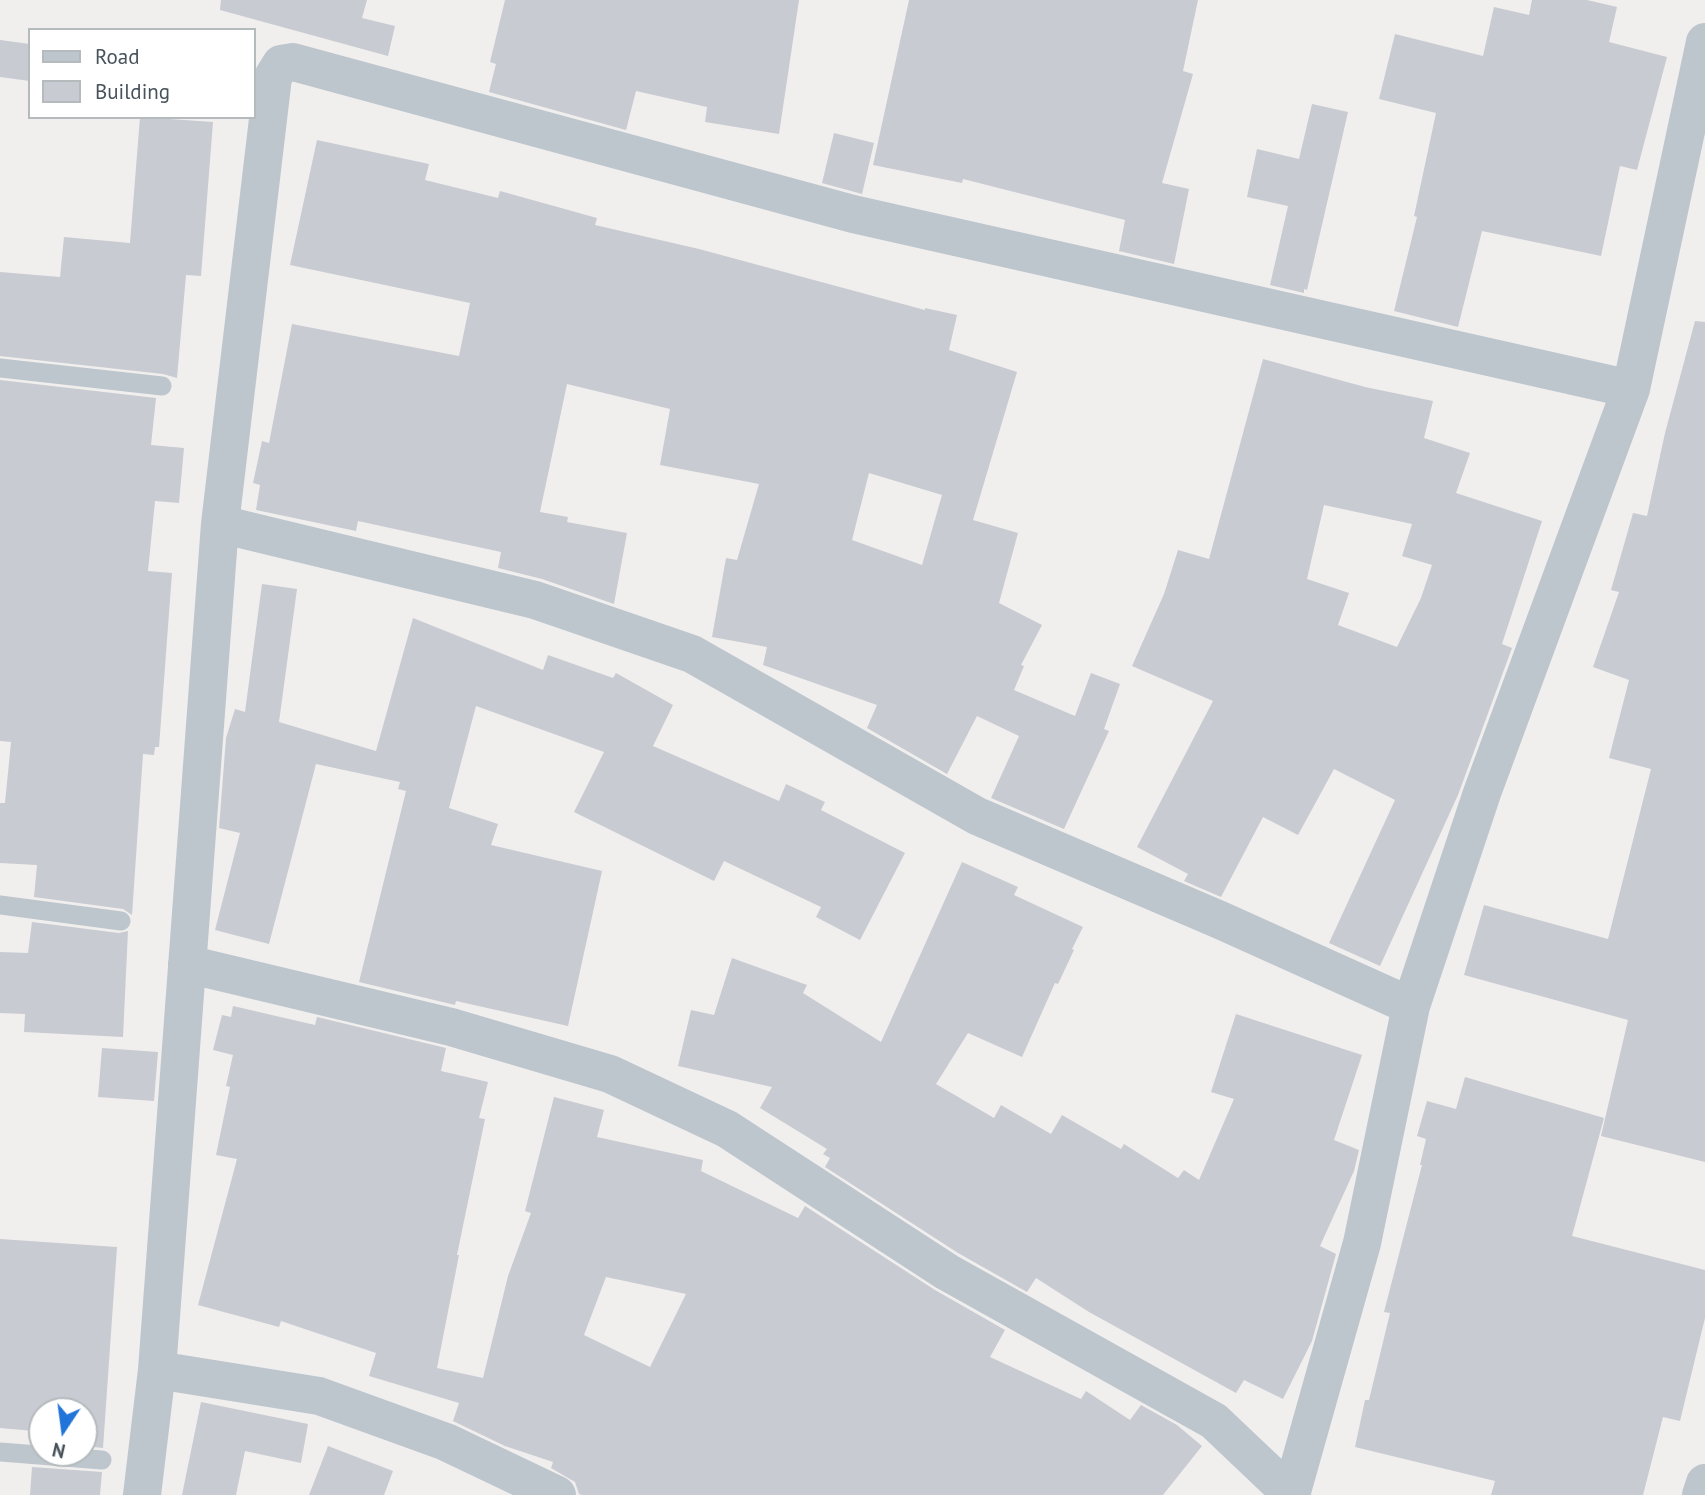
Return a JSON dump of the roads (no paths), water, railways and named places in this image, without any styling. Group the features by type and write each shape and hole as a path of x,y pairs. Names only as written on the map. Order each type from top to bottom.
{"street":[{"path":"187,964 451,1027 610,1074 727,1129 947,1272 1214,1421 1291,1495 1362,1243 1411,1006 1482,793 1631,389 1705,42"},
{"path":"142,1495 157,1370 220,524 273,78 281,64 293,62 853,214 1631,389"},
{"path":"220,524 536,600 692,654 977,816 1220,920 1411,1006"},
{"path":"157,1370 319,1396 446,1442 557,1495"},
{"path":"1701,1495 1705,1483"}],"lane":[{"path":"0,368 162,386"},
{"path":"0,905 121,921"},
{"path":"0,1452 102,1460"}]}
